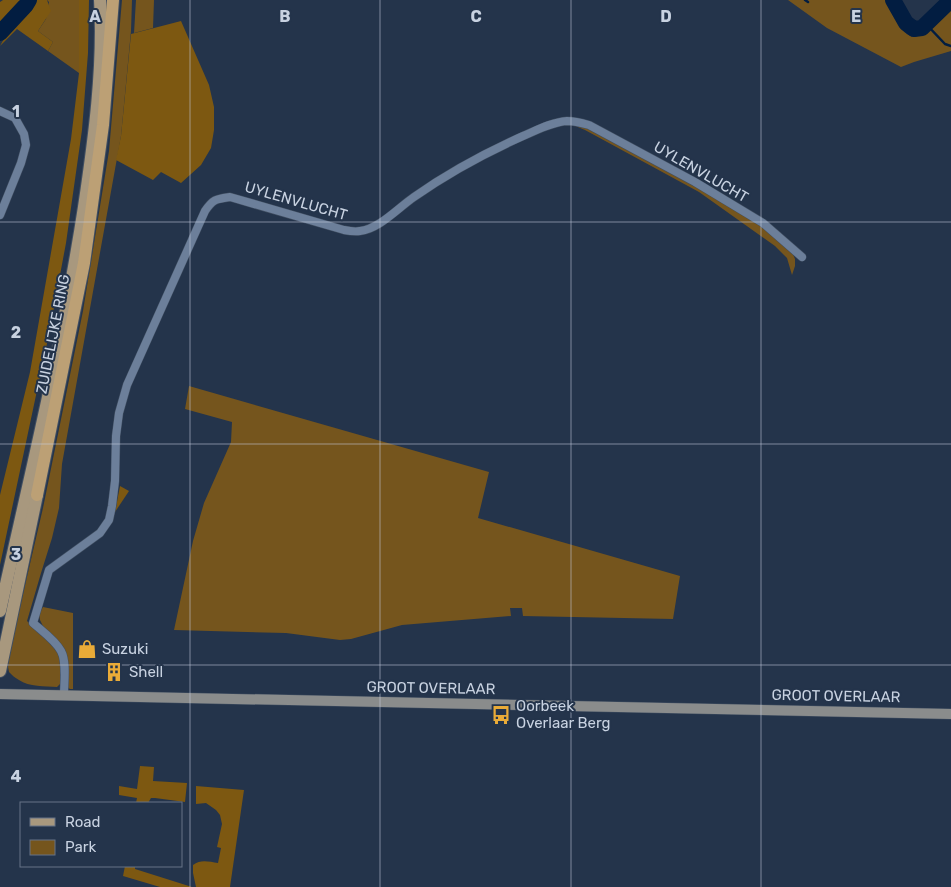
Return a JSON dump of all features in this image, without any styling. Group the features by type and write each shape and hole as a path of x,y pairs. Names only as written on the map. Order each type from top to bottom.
{"highway":[{"name":"ZUIDELIJKE RING","path":"37,495 84,263 103,125 113,0"}],"main road":[{"name":"ZUIDELIJKE RING","path":"0,611 44,416 76,257 89,170 101,56 102,25 100,0"},
{"name":"ZUIDELIJKE RING","path":"0,671 37,495"},
{"name":"GROOT OVERLAAR","path":"0,694 951,714"}],"street":[{"path":"0,111 15,118 24,134 26,145 21,163 0,215"},
{"name":"UYLENVLUCHT","path":"64,695 63,658 61,651 33,623 50,570 100,533 109,520 115,481 119,413 127,385 205,211 216,199 230,197 344,230 359,232 378,224 412,198 453,171 494,149 553,124 567,121 580,122 589,125 695,182 763,223 802,258"}],"green space":[{"path":"47,0 79,0 79,73 48,51 53,42 38,31 46,19 49,2"},
{"path":"122,0 132,0 131,31 121,136 62,464 59,508 27,621 58,653 60,684 57,687 37,686 27,684 18,679 6,667 43,508 83,311 109,151"},
{"path":"136,0 154,0 153,28 134,33"},
{"path":"788,0 887,0 904,32 915,36 922,34 951,6 951,51 901,67 827,28"},
{"path":"573,125 584,125 689,181 762,225 792,252 795,266 792,275 787,258 775,246 699,192"},
{"path":"189,386 489,472 478,518 680,576 673,619 523,616 522,608 510,608 511,616 402,625 351,639 340,640 286,633 174,630 193,541 204,503 231,442 232,422 185,409"},
{"path":"43,607 73,613 73,689 67,687 63,648 40,620 39,614"}],"shaded area":[{"path":"3,0 25,0 0,25 0,2"},
{"path":"37,0 47,0 51,11 38,31 53,42 48,51 17,29 0,46 10,28 28,14"},
{"path":"79,0 89,0 88,53 82,130 66,243 49,334 0,565 0,495 30,372 71,139 79,73"},
{"path":"181,21 209,85 214,107 214,130 211,148 201,165 181,183 161,172 153,180 116,160 121,136 131,34"},
{"path":"120,486 129,491 115,512"},
{"path":"140,766 154,767 153,781 187,783 185,802 151,798 149,802 136,802 137,798 119,795 119,786 137,789"},
{"path":"196,786 244,790 230,887 196,887 193,865 202,861 218,863 221,848 217,847 222,824 220,815 216,810 206,803 196,804"},
{"path":"125,867 135,867 135,869 192,887 160,887 123,876"}],"waterway":[{"path":"0,33 29,0"},
{"path":"893,0 906,23 914,29 922,28 951,0"},
{"path":"926,24 945,44 951,46"}],"place":[{"name":"Suzuki","path":"87,649"},
{"name":"Shell","path":"114,672"},
{"name":"Oorbeek Overlaar Berg","path":"501,715"}]}
